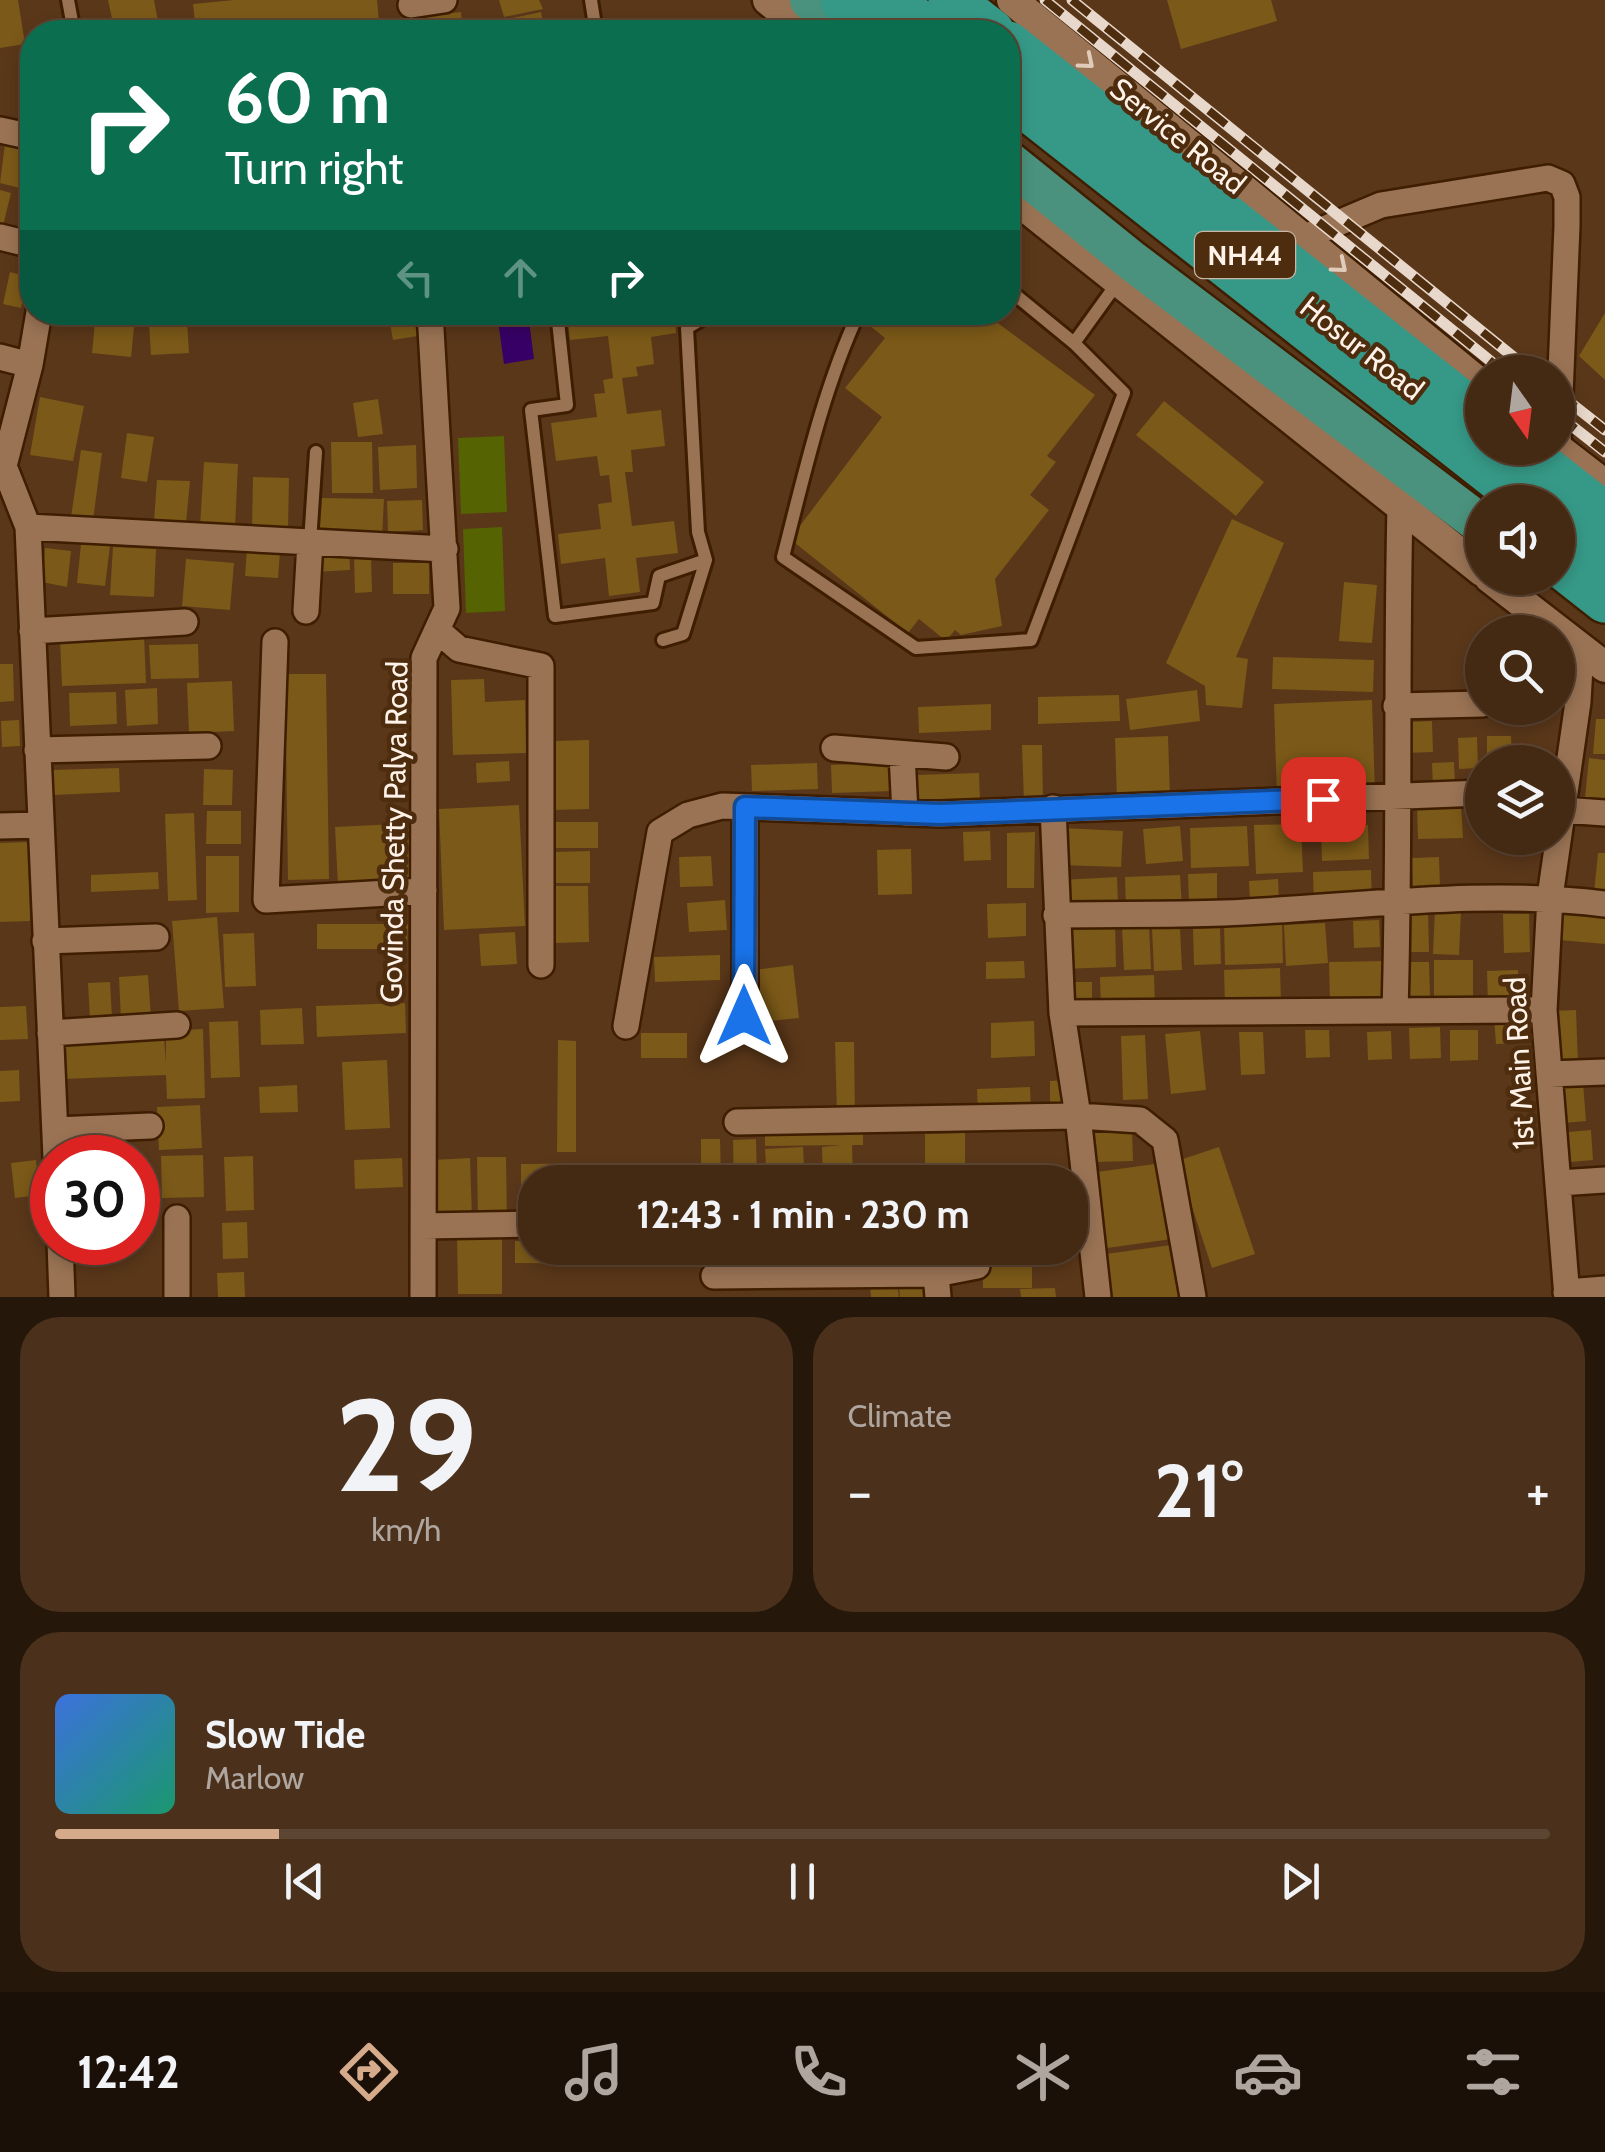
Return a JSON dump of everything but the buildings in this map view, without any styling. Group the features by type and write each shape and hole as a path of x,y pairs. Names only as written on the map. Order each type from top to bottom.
{"highway":[{"path":"810,0 835,20"},
{"path":"843,0 869,20"},
{"path":"890,0 916,20"},
{"path":"924,0 950,20"},
{"path":"951,0 977,20"},
{"path":"1020,53 1465,406"},
{"name":"Hosur Road","path":"1020,76 1465,430"},
{"path":"1020,102 1506,485"},
{"path":"1020,139 1465,491"},
{"name":"NH44","path":"1020,171 1132,262 1465,513"},
{"name":"Hosur Road","path":"1509,465 1534,485"},
{"path":"1541,465 1605,515"},
{"name":"Hosur Road","path":"1575,517 1605,541"},
{"path":"1575,539 1605,563"},
{"path":"1575,576 1605,600"},
{"path":"1564,595 1597,644"}],"street":[{"path":"411,3 444,0"},
{"path":"768,0 793,20"},
{"name":"Service Road","path":"1012,0 1465,371"},
{"path":"1305,237 1380,205 1548,178 1562,184 1568,196 1561,355"},
{"path":"1020,202 1465,558"},
{"path":"37,325 2,466 28,526 54,1135"},
{"name":"Govinda Shetty Palya Road","path":"423,1297 424,658 447,608 431,325"},
{"path":"0,357 30,365"},
{"path":"1575,461 1605,485"},
{"path":"1395,1011 1400,507"},
{"path":"28,526 445,550"},
{"path":"306,611 310,542"},
{"path":"1518,595 1597,644"},
{"path":"32,631 185,622"},
{"path":"437,630 460,649 540,666 540,965"},
{"path":"274,642 266,900 424,891"},
{"name":"1st Main Road","path":"1575,688 1597,644"},
{"path":"1396,706 1465,704"},
{"path":"36,750 208,746"},
{"path":"834,748 946,757"},
{"path":"902,754 904,812"},
{"path":"626,1026 660,832 688,815 722,806 940,814 1465,794"},
{"path":"1575,802 1605,814"},
{"path":"744,1016 745,807"},
{"path":"1053,808 1062,1013 1078,1116 1078,1165"},
{"path":"0,826 40,825"},
{"name":"1st Main Road","path":"1555,855 1544,1010 1567,1294"},
{"path":"1056,915 1224,913 1550,897 1605,904"},
{"path":"46,942 156,936"},
{"path":"1062,1013 1544,1010"},
{"path":"50,1033 177,1024"},
{"path":"1548,1074 1605,1072"},
{"path":"737,1122 1078,1116 1140,1120 1164,1140 1193,1297"},
{"path":"54,1130 150,1126"},
{"path":"1559,1184 1605,1180"},
{"path":"177,1218 177,1297"},
{"path":"423,1226 518,1224"},
{"path":"1088,1244 1098,1297"},
{"path":"61,1265 62,1297"},
{"path":"714,1276 937,1285 977,1265"},
{"path":"1567,1294 1605,1289"}],"lane":[{"path":"1074,344 1118,282"},
{"path":"853,325 808,457 783,557 916,648 1030,640 1124,393 1020,299"},
{"path":"558,325 566,405 531,410 555,616 653,603 658,576 706,560"},
{"path":"664,640 683,634 706,560 698,532 687,328 692,325"},
{"path":"310,542 316,452"}],"green space":[{"path":"504,436 507,512 461,514 458,438"},
{"path":"502,527 505,611 466,613 463,529"}],"shaded area":[{"path":"499,325 530,325 534,359 504,364"}],"railway":[{"path":"1045,0 1483,355"},
{"path":"1072,0 1511,355"},
{"path":"1575,406 1605,430"},
{"path":"1575,428 1605,452"}],"route":[{"path":"744,1016 745,807 940,814 1323,799"}]}
